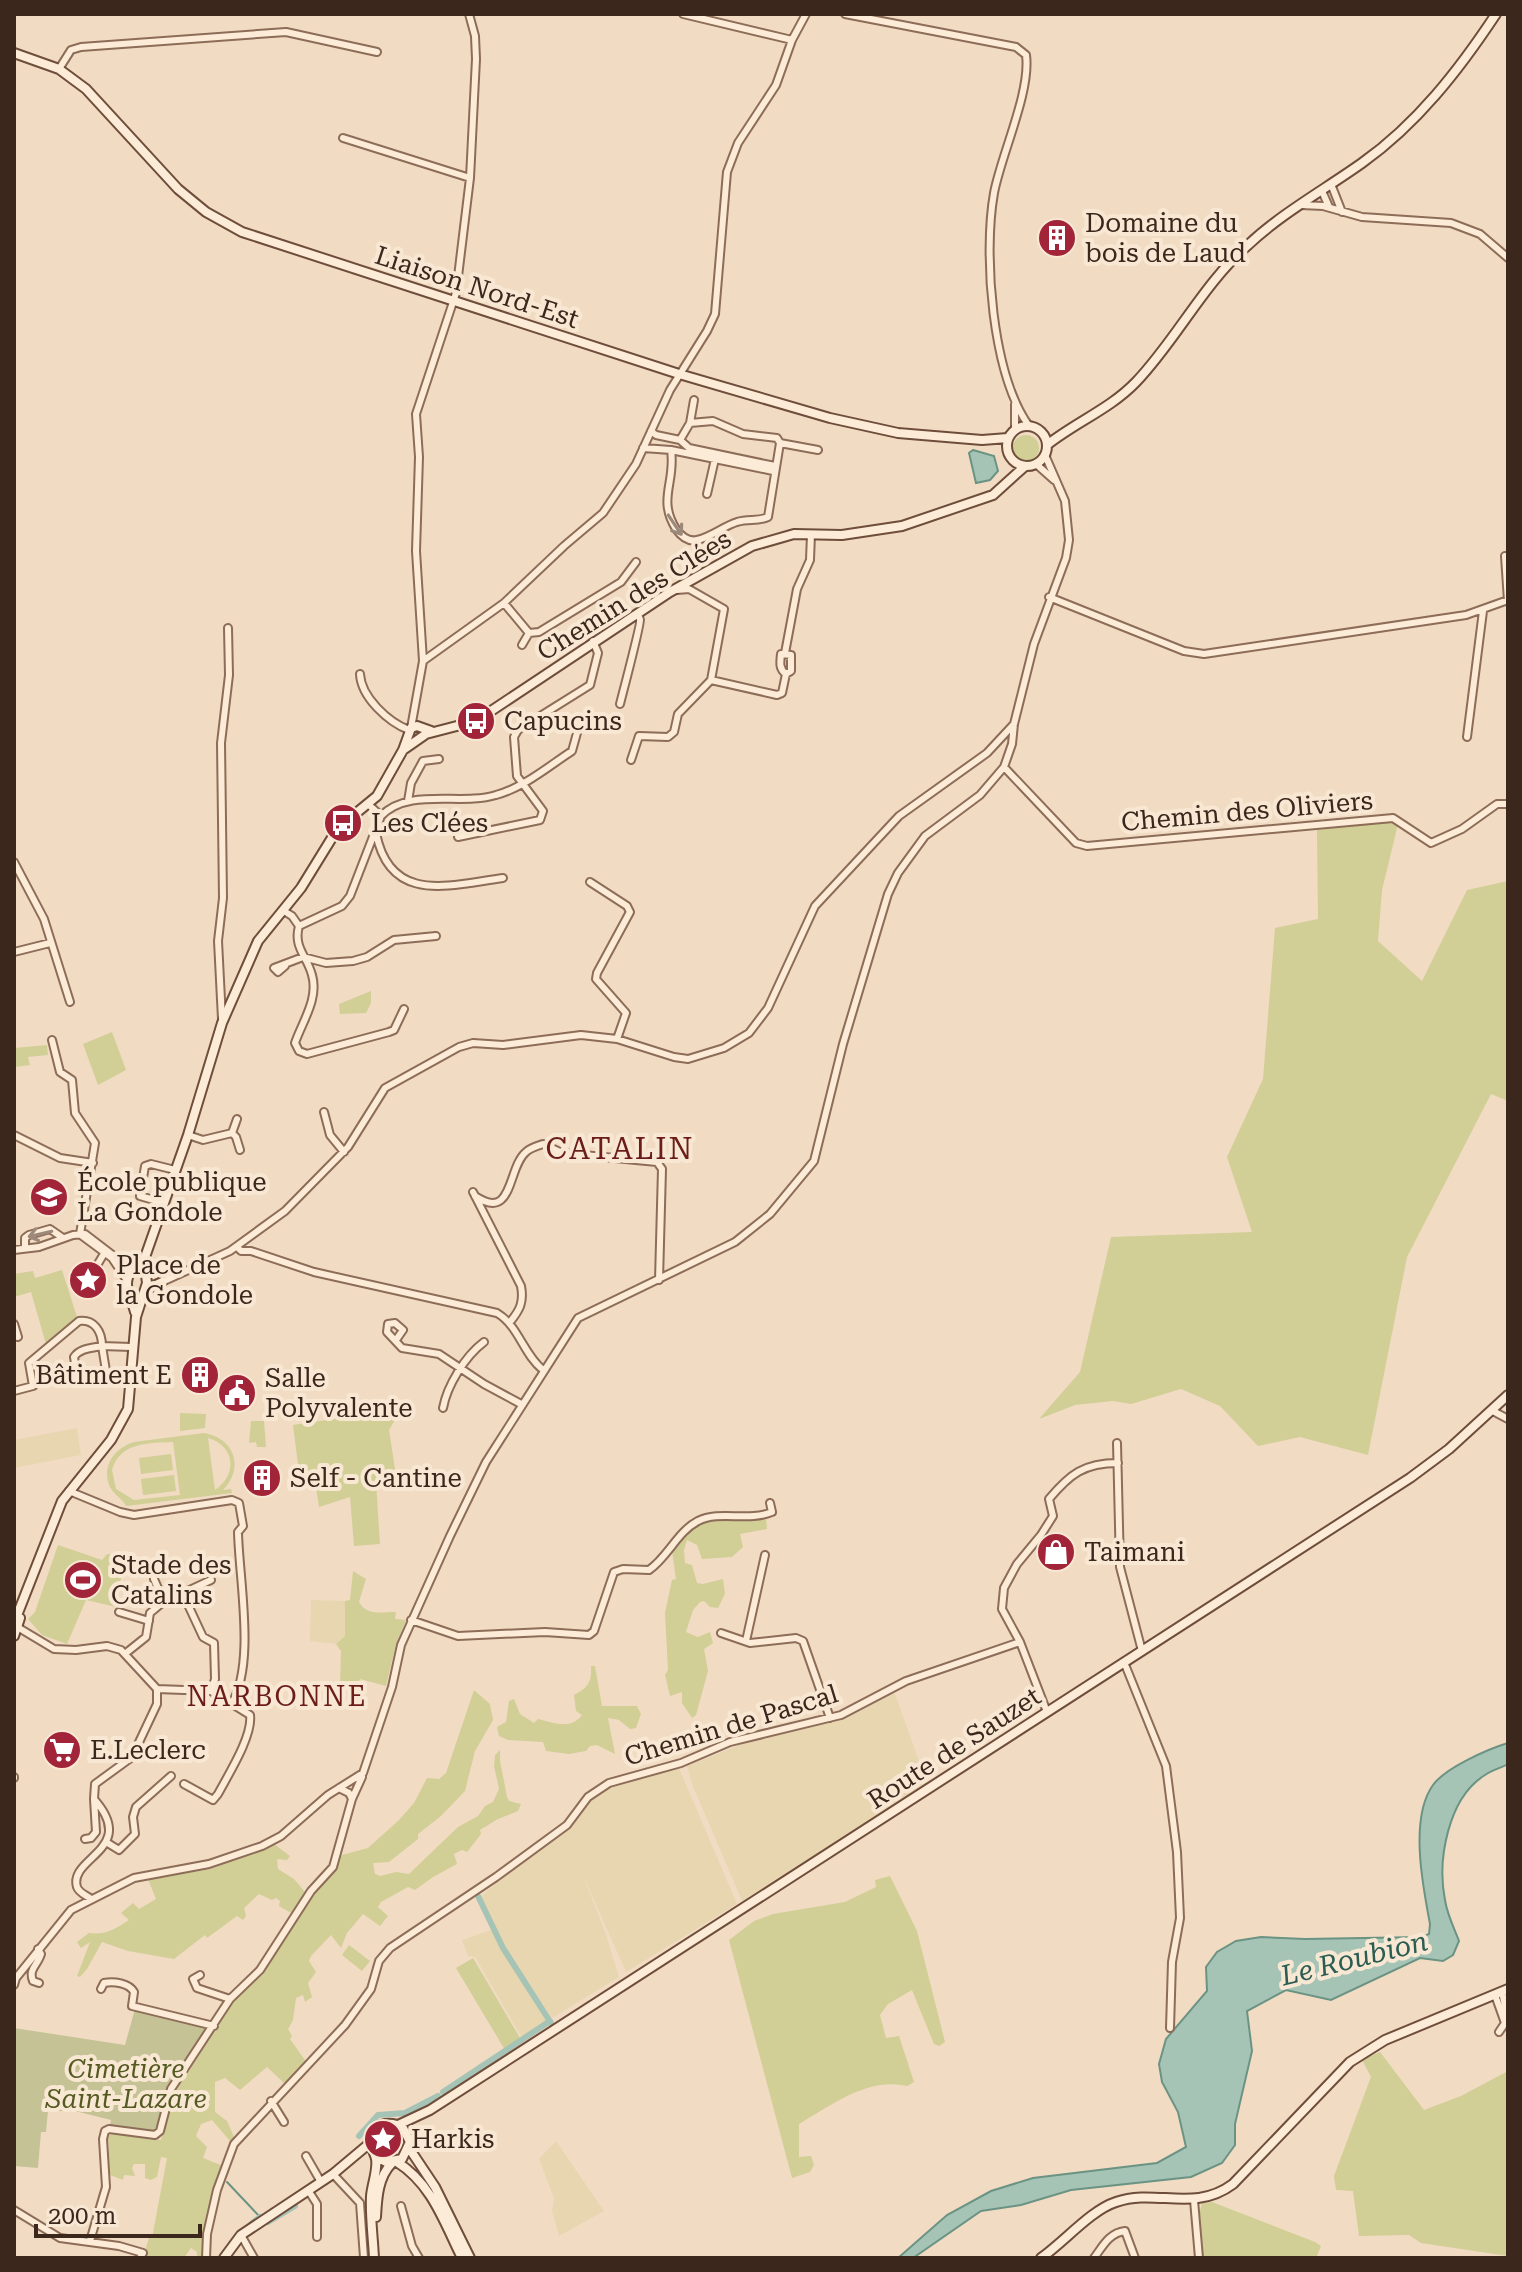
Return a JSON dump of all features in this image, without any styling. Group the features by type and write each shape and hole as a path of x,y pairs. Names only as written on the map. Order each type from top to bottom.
{"main road":[{"path":"1068,429 1041,432 1029,426 1015,430 1008,438 1007,451 1012,461 1024,467 1036,464 1068,429 1107,408 1125,393 1155,361 1231,260 1258,235 1380,150 1421,112 1466,58 1496,14"},
{"name":"Liaison Nord-Est","path":"15,54 59,69 86,89 178,189 206,212 242,232 679,374 873,429 982,440 1008,438"},
{"path":"1041,432 1046,450"},
{"name":"Liaison Nord-Est","path":"982,440 1007,451"},
{"path":"1003,486 1012,461"},
{"name":"Chemin des Clées","path":"415,732 476,721 670,592 720,562 767,540 794,534 842,535 902,526 975,503 1003,486 1024,467"},
{"path":"136,1317 126,1279 144,1260 188,1135 222,1023 258,941 284,911 338,828 377,796 415,732"},
{"path":"137,1270 162,1282"},
{"path":"14,1636 28,1586 57,1512 69,1491 111,1440 128,1409 131,1347 144,1292 137,1270"},
{"path":"131,1293 144,1292 162,1282"},
{"name":"Route de Sauzet","path":"1491,1410 1508,1388"},
{"name":"Route de Sauzet","path":"398,2125 430,2110 1410,1478 1449,1449 1508,1395"},
{"path":"1041,2258 1091,2217 1119,2201 1194,2200 1220,2193 1233,2184 1350,2062 1385,2040 1504,1992"},
{"name":"Route de Sauzet","path":"409,2137 415,2125 430,2110"},
{"path":"224,2258 241,2235 333,2174 370,2143 379,2126 392,2123 409,2137 409,2148 402,2159 385,2170 377,2192 376,2258"},
{"path":"370,2143 376,2157 371,2206 376,2258"},
{"path":"409,2148 435,2187 470,2258"},
{"path":"376,2157 415,2173 431,2196 462,2258"}],"street":[{"path":"360,674 360,684 390,722 415,732 414,712 423,661 416,551 419,457 416,414 454,300 470,178 476,59 475,36 469,14"},
{"path":"683,14 792,40"},
{"path":"423,661 504,603 603,513 619,491 679,374 707,331 716,307 723,189 731,159 776,85 792,40 806,14"},
{"path":"845,14 1016,47 1026,55 1025,74 994,192 990,256 995,324 1015,401 1015,430"},
{"path":"59,69 71,50 81,47 286,32 377,52"},
{"path":"343,138 470,178"},
{"path":"1331,184 1342,212"},
{"path":"1322,191 1329,207"},
{"path":"1301,205 1329,207 1362,217 1451,223 1480,234 1508,258"},
{"path":"680,440 690,423 694,400"},
{"path":"1015,401 1029,426"},
{"path":"671,450 673,462 667,515 681,536 697,540 738,521 768,517 780,443 777,438 743,434 713,421 690,423"},
{"path":"651,431 680,440 689,448 774,469"},
{"path":"780,443 818,450"},
{"path":"643,448 671,450 774,469"},
{"path":"90,2241 106,2187 105,2131 158,2134 171,2089 230,1999 260,1970 311,1891 333,1867 411,1620 486,1462 543,1370 578,1318 735,1242 770,1214 814,1161 843,1044 893,883 925,836 980,795 1004,767 1012,744 1034,644 1066,558 1069,540 1065,501 1046,450"},
{"path":"707,494 715,459"},
{"path":"1036,464 1058,484"},
{"path":"711,680 777,695 782,693 786,674 791,671 791,655 785,653 797,589 810,560 811,534"},
{"path":"1049,597 1184,651 1204,654 1483,611 1508,600 1505,556"},
{"path":"529,633 539,632 621,582 636,562"},
{"path":"631,760 639,736 668,737 674,732 678,714 711,680 724,609 689,589 670,592"},
{"path":"504,603 529,633"},
{"path":"1467,737 1483,611"},
{"path":"620,704 632,649 639,632 641,620 637,614"},
{"path":"222,1023 218,941 223,898 221,743 229,675 228,628"},
{"path":"522,645 529,633"},
{"path":"458,837 540,820 543,811 517,776 514,737 518,730 590,685 598,653 593,641"},
{"path":"162,1282 237,1247 293,1204 344,1152 385,1088 466,1045 503,1045 581,1035 617,1039 688,1059 724,1048 749,1033 768,1008 815,906 899,816 987,753 1014,724"},
{"path":"299,926 342,906 350,896 381,816 388,808 408,801 481,799 499,795 572,751 577,733"},
{"path":"408,801 411,783 423,761 439,759"},
{"name":"Chemin des Oliviers","path":"1004,767 1076,843 1087,846 1393,818 1431,843 1462,829 1497,804 1508,804"},
{"path":"377,796 388,808"},
{"path":"368,804 381,816"},
{"path":"376,833 383,858 408,882 428,887 503,878"},
{"path":"14,862 39,907 70,1002"},
{"path":"590,882 627,906 630,912 596,979 626,1013 617,1039"},
{"path":"284,911 299,926 296,941 313,976 308,1017 295,1043 302,1053 335,1048 394,1030 404,1009"},
{"path":"285,966 303,957 326,963 353,961 404,937 436,936"},
{"path":"14,952 50,943"},
{"path":"313,976 326,963"},
{"path":"52,1040 60,1072 72,1080 75,1113 95,1143 80,1234"},
{"path":"324,1112 330,1135 344,1152"},
{"path":"232,1133 237,1119"},
{"path":"188,1135 203,1140 232,1133"},
{"path":"232,1133 240,1150"},
{"path":"14,1135 60,1158 93,1163"},
{"path":"510,1322 520,1308 523,1298 521,1286 474,1194 487,1204 507,1195 521,1158 527,1150 543,1144 562,1153 657,1162 662,1169 659,1280"},
{"path":"164,1203 140,1196 145,1166 151,1164 175,1170"},
{"path":"25,1248 25,1238 50,1229 63,1238"},
{"path":"80,1234 105,1252 121,1268 126,1279"},
{"path":"14,1250 80,1234 88,1235 137,1270 144,1260"},
{"path":"245,1241 251,1251"},
{"path":"237,1247 241,1251 251,1251 314,1272 497,1313 510,1322 534,1363 543,1370"},
{"path":"87,1282 105,1252"},
{"path":"14,1391 33,1386 29,1363 79,1321 87,1320 95,1325 102,1338 107,1377"},
{"path":"14,1324 18,1337"},
{"path":"396,1340 402,1348 439,1354 521,1404"},
{"path":"443,1408 461,1368 484,1342"},
{"path":"78,1383 74,1363 77,1352 102,1346 131,1347"},
{"path":"1491,1410 1508,1419"},
{"path":"1117,1443 1120,1567 1142,1651"},
{"path":"1047,1712 1020,1642 1002,1609 1004,1588 1017,1564 1053,1516 1049,1499 1068,1477 1096,1463 1118,1463"},
{"path":"69,1491 134,1515 232,1500 239,1503 243,1526 238,1532 244,1653 240,1688 231,1705"},
{"path":"411,1620 458,1636 545,1632 589,1635 594,1631 614,1572 623,1569 649,1570 694,1523 706,1518 764,1516 772,1512 770,1503"},
{"path":"746,1641 765,1555"},
{"path":"153,1579 164,1602"},
{"path":"126,1653 146,1637 150,1613 164,1602 211,1580"},
{"path":"183,1594 203,1637 214,1643 214,1686 211,1691"},
{"path":"119,1612 149,1621"},
{"path":"15,1624 54,1649 116,1647 126,1653 157,1689 157,1704 132,1757 95,1784 96,1832 85,1839"},
{"path":"721,1633 750,1643 796,1638 803,1641 830,1718"},
{"name":"Chemin de Pascal","path":"206,2258 207,2234 217,2190 234,2144 345,2025 371,1989 379,1961 390,1948 567,1825 597,1790 625,1777 681,1763 730,1742 851,1711 906,1681 1020,1642"},
{"path":"1124,1662 1166,1766 1177,1852 1180,1918 1172,1962 1170,2028"},
{"path":"157,1689 211,1691 231,1705 247,1711 251,1720 213,1800 184,1784"},
{"path":"71,1910 134,1878 209,1864 262,1846 281,1836 339,1788 363,1773"},
{"path":"106,1842 119,1850 130,1842 135,1834 133,1817 136,1807 171,1776"},
{"path":"339,1788 349,1793 352,1799"},
{"path":"91,1899 77,1887 77,1875 106,1842 106,1814 94,1799"},
{"path":"14,1985 38,1949 71,1910 80,1892"},
{"path":"38,1949 40,1960 30,1976 39,1983"},
{"path":"200,1975 193,1979 197,1988 230,1999"},
{"path":"101,1989 108,1982 125,1985 134,1992 132,2006 214,2026"},
{"path":"1504,1992 1508,2020"},
{"path":"1499,2032 1505,2023 1504,1992"},
{"path":"271,2101 284,2122"},
{"path":"306,2156 321,2182"},
{"path":"333,2174 360,2203 364,2258"},
{"path":"308,2190 317,2204 317,2237"},
{"path":"1194,2200 1199,2258"},
{"path":"401,2206 412,2246 419,2258"},
{"path":"14,2210 60,2238 143,2253 140,2258"},
{"path":"1094,2258 1109,2237 1115,2232 1125,2231 1135,2258"},
{"path":"241,2235 254,2258"}],"shaded area":[{"path":"1026,435 1035,439 1039,448 1035,457 1026,461 1017,457 1013,448 1017,439"},
{"path":"1399,820 1382,890 1378,941 1422,981 1467,890 1508,881 1508,1101 1491,1094 1407,1257 1368,1455 1300,1437 1258,1446 1220,1406 1181,1389 1131,1404 1113,1401 1075,1405 1039,1419 1080,1372 1111,1237 1252,1232 1227,1157 1263,1079 1275,928 1318,919 1317,830"},
{"path":"371,991 371,1003 366,1013 340,1014 339,1004"},
{"path":"112,1032 126,1070 98,1085 83,1044"},
{"path":"47,1045 48,1055 28,1057 30,1065 14,1067 14,1048"},
{"path":"62,1270 77,1317 46,1344 31,1292 14,1297 14,1274 33,1271 35,1278"},
{"path":"387,1411 396,1418 389,1430 395,1469 412,1480 376,1482 380,1544 354,1546 350,1497 319,1507 316,1487 301,1488 293,1425"},
{"path":"180,1413 206,1414 205,1428 180,1431"},
{"path":"251,1421 264,1421 266,1447 257,1447 256,1442 249,1443"},
{"path":"77,1428 81,1455 14,1468 14,1440"},
{"path":"204,1433 214,1436 229,1447 233,1455 234,1472 223,1490 231,1489 232,1493 126,1506 110,1487 107,1472 115,1454 134,1442","holes":["208,1438 224,1447 230,1461 227,1477 215,1490","173,1442 180,1495 134,1500 116,1489 112,1470 128,1449"]},
{"path":"171,1454 173,1470 141,1474 139,1458"},
{"path":"174,1475 176,1491 143,1495 141,1479"},
{"path":"766,1518 767,1529 740,1534 743,1547 732,1557 702,1559 697,1545 687,1540 685,1563 692,1565 697,1583 723,1579 725,1594 718,1608 700,1602 693,1610 686,1632 698,1637 710,1632 713,1643 704,1649 708,1671 696,1715 692,1718 682,1703 682,1692 670,1696 665,1675 668,1670 665,1613 672,1580 676,1579 672,1551 702,1522"},
{"name":"Stade des Catalins","path":"58,1545 102,1560 107,1554 125,1556 116,1607 86,1600 67,1644 42,1635 28,1619 35,1612"},
{"path":"353,1571 366,1579 359,1602 362,1606 375,1612 396,1612 395,1619 406,1620 396,1644 386,1686 360,1679 356,1688 340,1685 341,1651 336,1644 345,1636 345,1601 350,1600"},
{"path":"311,1600 345,1601 345,1636 336,1644 310,1641"},
{"path":"591,1666 595,1666 602,1706 637,1706 641,1714 636,1728 630,1729 619,1720 608,1718 615,1754 597,1745 569,1754 546,1751 543,1742 508,1740 499,1736 497,1727 506,1722 509,1701 514,1699 520,1714 534,1723 538,1719 562,1724 578,1720 582,1715 576,1711 574,1695 588,1684"},
{"path":"474,1690 490,1704 493,1720 475,1751 465,1791 418,1834 418,1839 389,1862 373,1863 375,1874 409,1874 458,1827 478,1816 485,1806 493,1802 499,1789 495,1755 500,1750 507,1797 509,1801 521,1804 518,1811 480,1830 481,1834 467,1852 462,1850 454,1854 457,1864 415,1890 408,1887 381,1902 378,1907 388,1916 380,1926 363,1914 347,1933 341,1948 331,1935 311,1956 309,1961 316,1972 308,1983 312,1997 305,2002 303,1995 296,1998 293,2020 288,2029 292,2036 290,2039 307,2063 285,2084 267,2067 240,2090 225,2078 215,2082 215,2112 227,2121 234,2137 230,2141 212,2120 201,2124 196,2136 207,2147 203,2158 223,2166 204,2258 197,2258 197,2252 191,2248 184,2258 143,2258 149,2238 152,2238 167,2158 161,2157 157,2177 151,2180 145,2178 145,2164 134,2164 135,2176 124,2175 123,2180 110,2175 108,2136 113,2133 161,2140 171,2098 238,1996 263,1971 287,1931 342,1855 368,1848 414,1803 427,1778 439,1779 446,1773"},
{"path":"895,1694 927,1783 742,1901 687,1766 747,1742 840,1719"},
{"path":"679,1768 737,1904 626,1972 582,1873 619,1977 552,2018 507,1951 480,1897 517,1865 573,1826 583,1808 599,1793 624,1782"},
{"path":"274,1844 290,1856 287,1860 277,1859 278,1869 294,1879 305,1892 291,1913 279,1906 280,1901 276,1898 272,1900 259,1894 244,1908 246,1916 243,1920 237,1916 174,1959 128,1951 102,1942 87,1969 80,1977 77,1976 90,1942 81,1948 77,1942 89,1933 110,1931 129,1920 121,1913 133,1903 139,1909 156,1899 148,1879 211,1869"},
{"path":"890,1876 917,1931 945,2042 939,2046 934,2044 912,1990 888,2004 880,2015 886,2038 899,2036 914,2082 907,2086 878,2085 850,2094 799,2124 799,2157 811,2156 814,2165 810,2172 792,2178 729,1940 754,1921 773,1914 845,1902 876,1887 875,1880"},
{"path":"491,1930 550,2019 522,2038 475,1957 468,1956 462,1940"},
{"path":"349,1945 370,1961 362,1971 342,1955"},
{"path":"473,1958 520,2038 505,2050 456,1968"},
{"path":"1380,2052 1424,2110 1461,2096 1508,2071 1508,2256 1421,2243 1409,2235 1359,2236 1353,2191 1336,2190 1334,2176 1371,2077 1362,2060"},
{"path":"556,2141 604,2211 559,2236 552,2211 554,2198 539,2159"},
{"path":"1212,2202 1315,2242 1321,2246 1316,2258 1200,2258 1197,2222 1202,2203"}],"green space":[{"name":"Cimetière Saint-Lazare","path":"135,2009 205,2028 165,2097 155,2132 110,2125 111,2120 75,2111 48,2111 46,2132 41,2132 38,2168 14,2166 14,2028 125,2045"}],"water":[{"path":"973,450 994,456 998,471 990,480 976,483 969,453"},
{"name":"Le Roubion","path":"1508,1743 1508,1764 1472,1785 1454,1814 1448,1831 1443,1884 1447,1910 1459,1941 1453,1955 1443,1961 1420,1958 1331,2000 1286,1990 1247,2011 1252,2051 1235,2124 1235,2145 1222,2163 1191,2177 1071,2190 1021,2205 981,2211 913,2258 898,2258 947,2215 991,2191 1033,2178 1157,2163 1186,2147 1178,2112 1162,2082 1159,2064 1166,2039 1207,1991 1206,1967 1217,1952 1236,1941 1261,1937 1422,1937 1429,1934 1420,1853 1421,1815 1426,1799 1433,1785 1447,1772 1479,1754"}],"waterway":[{"path":"478,1896 503,1948 551,2023"},
{"path":"443,2092 550,2021"},
{"path":"359,2136 378,2115 405,2113 438,2096"},
{"path":"227,2182 260,2217 273,2208"},
{"path":"268,2222 295,2206"},
{"path":"251,2224 260,2217"}],"place":[{"name":"Domaine du bois de Laud","path":"1057,238"},
{"name":"Capucins","path":"476,721"},
{"name":"Les Clées","path":"343,823"},
{"name":"École publique La Gondole","path":"49,1197"},
{"name":"Place de la Gondole","path":"88,1280"},
{"name":"Bâtiment E","path":"200,1375"},
{"name":"Salle Polyvalente","path":"237,1393"},
{"name":"Self - Cantine","path":"262,1478"},
{"name":"Taimani","path":"1056,1552"},
{"name":"Stade des Catalins","path":"83,1580"},
{"name":"E.Leclerc","path":"62,1750"},
{"name":"Harkis","path":"383,2139"}],"district":[{"name":"CATALIN","path":"620,1149"},
{"name":"NARBONNE","path":"277,1696"}]}
